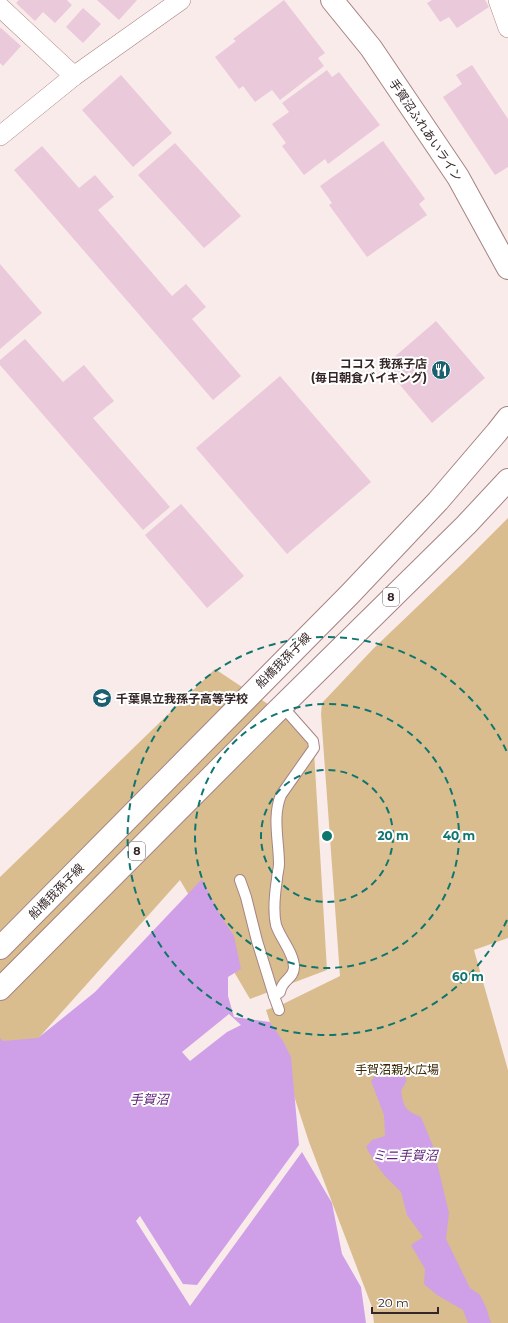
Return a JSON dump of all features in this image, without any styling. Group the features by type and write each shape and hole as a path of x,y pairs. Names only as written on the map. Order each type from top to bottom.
{"main road":[{"name":"手賀沼ふれあいライン","path":"332,0 371,48 458,176 508,268"},
{"name":"船橋我孫子線","path":"0,948 350,594 438,501 508,418"},
{"name":"8","path":"0,989 278,710 466,525 508,480"}],"street":[{"path":"498,0 508,28"},
{"path":"0,136 74,76 174,2"},
{"path":"0,7 74,76"}],"lane":[{"path":"274,996 280,992 283,983 291,976 294,967 293,960 276,925 275,896 279,866 276,823 278,803 281,795 314,748 313,741 278,710"},
{"path":"240,880 246,896 257,941 279,1010"}],"green space":[{"name":"手賀沼親水広場","path":"508,518 508,938 474,950 508,1070 508,1323 374,1323 372,1307 309,1142 266,1010 283,1004 340,976 321,714 322,703 373,649"},
{"path":"215,669 313,734 327,970 250,999 180,880 18,1061 0,1051 0,877"}],"water":[{"name":"手賀沼","path":"202,879 219,913 234,936 241,969 228,977 228,996 234,1017 270,1022 283,1041 291,1057 299,1145 197,1285 183,1284 140,1216 136,1221 190,1306 302,1152 332,1203 342,1254 361,1287 366,1323 0,1323 0,1038 3,1041 38,1038 95,992"},
{"name":"ミニ手賀沼","path":"379,1071 390,1076 400,1071 407,1080 401,1091 404,1105 408,1110 421,1117 433,1146 449,1213 446,1239 470,1288 480,1295 491,1323 468,1323 463,1310 437,1295 424,1284 425,1269 411,1245 423,1237 407,1215 401,1192 385,1176 375,1163 366,1147 372,1140 385,1136 384,1115 371,1081"}],"pier":[{"path":"229,1014 241,1025 227,1032 190,1061 182,1052"}],"building":[{"path":"19,0 67,0 72,5 55,23 43,12 35,21 16,3"},
{"path":"97,0 137,0 119,20"},
{"path":"284,0 325,53 318,58 324,66 280,100 272,90 255,102 243,86 239,89 215,57 236,41 233,39"},
{"path":"432,0 485,0 489,7 457,28 449,17 440,22 427,3"},
{"path":"83,8 101,24 83,43 66,27"},
{"path":"0,28 21,46 3,66 0,63"},
{"path":"472,65 508,119 508,167 495,175 443,97 462,84 456,75"},
{"path":"327,70 332,77 339,72 380,125 328,164 325,159 304,175 282,146 286,143 272,124 289,112 282,103"},
{"path":"121,75 172,133 133,167 82,110"},
{"path":"383,141 425,199 419,204 427,215 367,257 329,205 332,203 320,186"},
{"path":"175,143 241,216 204,248 138,175"},
{"path":"42,146 79,188 95,175 114,197 98,210 172,296 186,284 206,307 192,319 241,376 213,400 14,170"},
{"path":"0,264 42,313 0,349"},
{"path":"436,321 485,378 432,423 384,366"},
{"path":"25,339 63,382 84,365 114,401 93,418 170,507 143,530 0,365 0,360"},
{"path":"280,376 371,482 287,554 196,448"},
{"path":"181,504 244,576 207,608 145,535"}],"place":[{"name":"ココス 我孫子店 (毎日朝食バイキング)","path":"441,370"},
{"name":"千葉県立我孫子高等学校","path":"102,698"}]}
